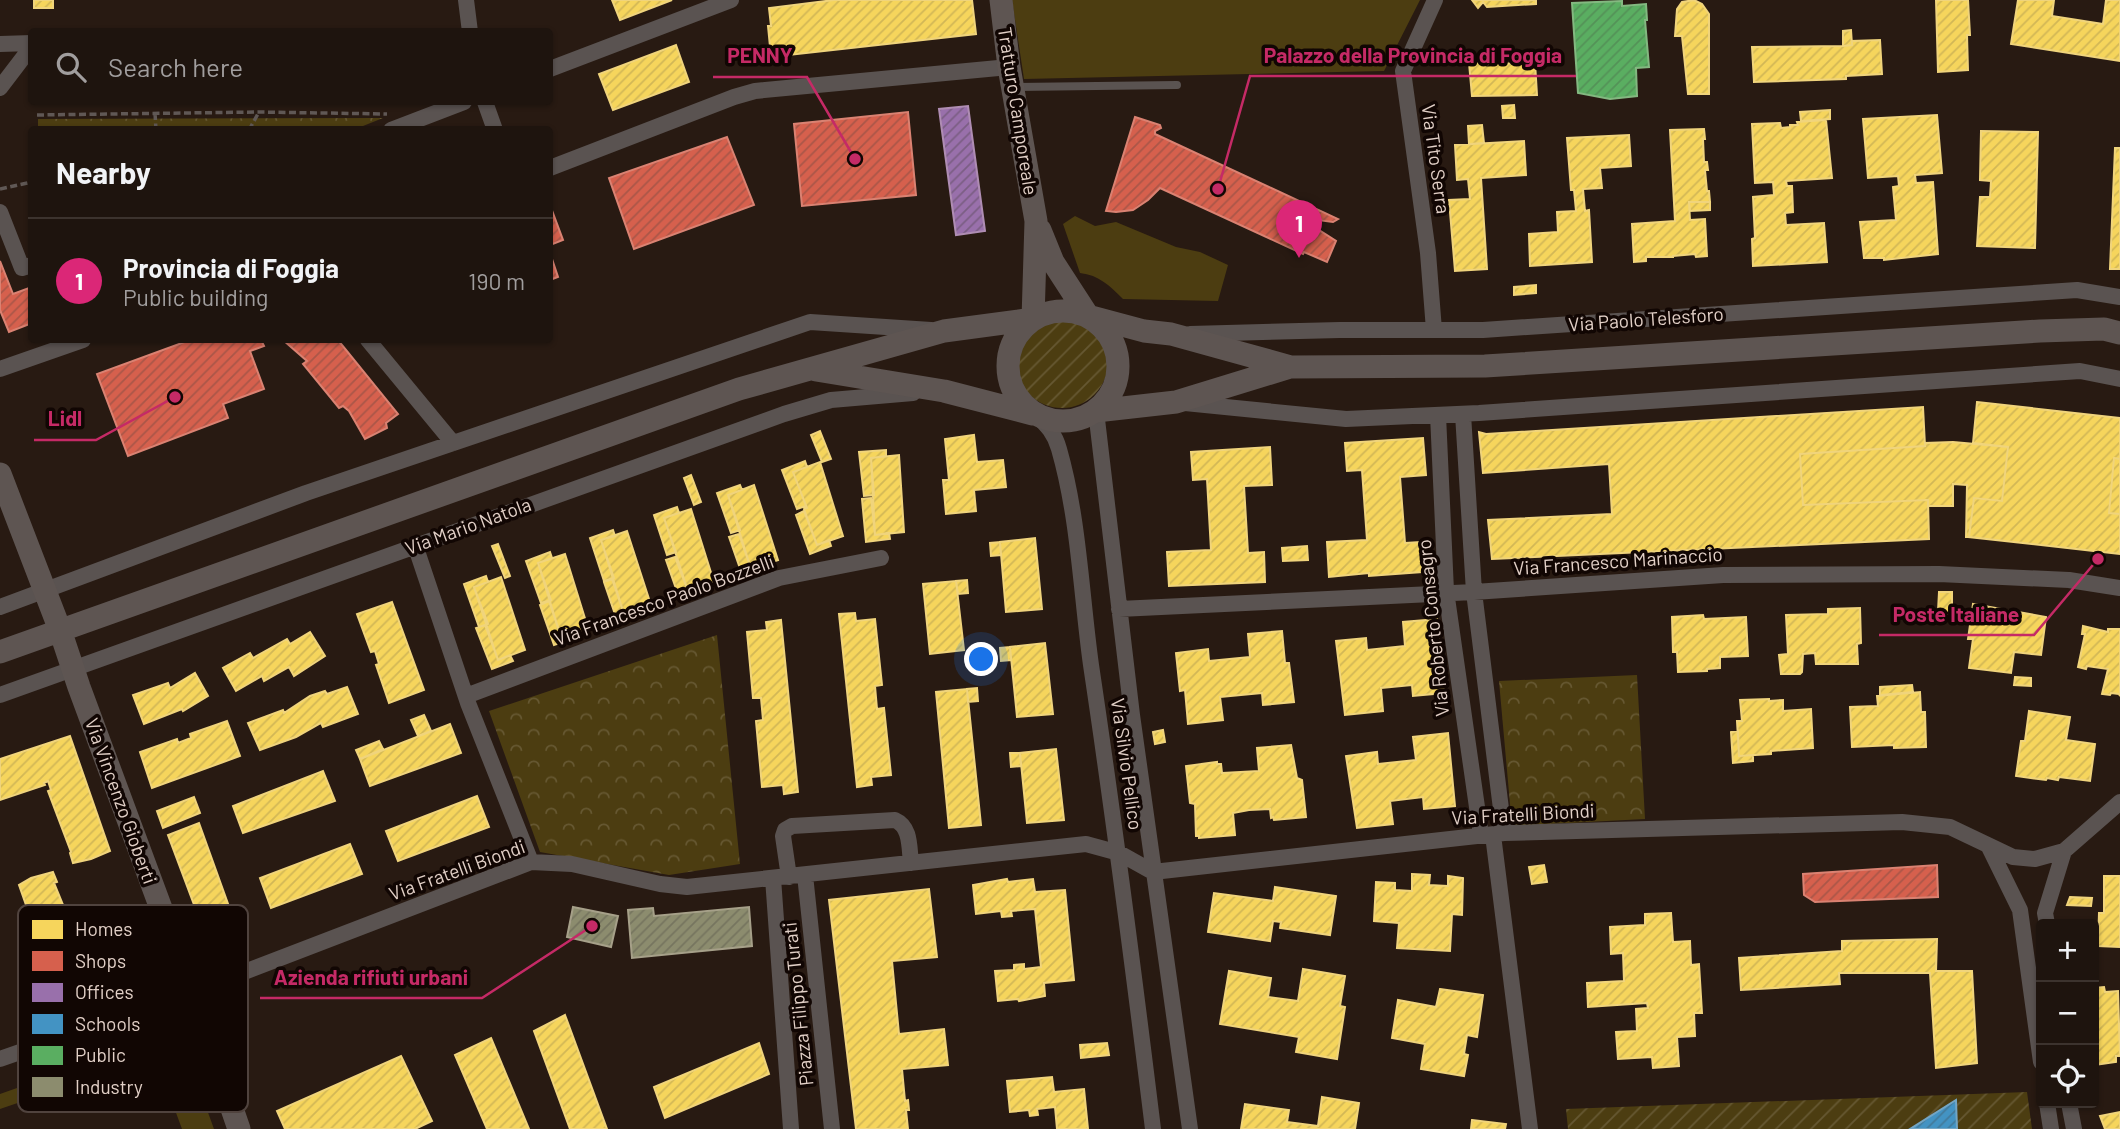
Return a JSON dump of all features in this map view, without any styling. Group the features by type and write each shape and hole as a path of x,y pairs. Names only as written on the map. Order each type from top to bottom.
{"street":[{"path":"466,0 470,28"},
{"path":"553,68 731,0"},
{"name":"Tratturo Camporeale","path":"1001,0 1011,77 1036,221 1033,319"},
{"name":"Via Tito Serra","path":"1434,330 1428,253 1402,71 1435,0"},
{"path":"0,44 28,45"},
{"path":"0,88 28,50"},
{"path":"553,167 734,96 755,91 919,77 1011,77"},
{"path":"390,125 454,105"},
{"path":"486,105 494,126"},
{"path":"0,212 22,268 28,266"},
{"name":"Tratturo Camporeale","path":"1036,221 1053,262 1088,316"},
{"name":"Via Paolo Telesforo","path":"1088,316 1144,331 1171,334 1489,329 2077,290 2120,297"},
{"path":"1060,310 1088,316 1106,331 1116,347 1118,358 1115,385 1108,399 1096,411 1079,419 1046,419 1036,415 1016,397 1008,373 1010,349 1014,339 1033,319 1060,310"},
{"name":"Via Mario Natola","path":"0,652 739,389 944,331 1033,319"},
{"name":"Via Mario Natola","path":"0,607 282,502 810,322 944,331"},
{"name":"Via Paolo Telesforo","path":"1171,334 1291,367 1485,366 2040,331 2104,329 2120,332"},
{"path":"0,369 74,343"},
{"path":"370,343 453,443"},
{"name":"Via Paolo Telesforo","path":"1096,411 1176,402 1291,367"},
{"name":"Via Mario Natola","path":"810,369 944,391 1036,415"},
{"name":"Via Paolo Telesforo","path":"1176,402 1346,419 1463,414 2080,371 2120,379"},
{"name":"Via Mario Natola","path":"0,695 770,418 831,400 944,391"},
{"name":"Via Silvio Pellico","path":"1096,411 1153,872 1190,1129"},
{"name":"Via Roberto Consagro","path":"1463,414 1492,834 1530,1129"},
{"name":"Via Silvio Pellico","path":"1036,415 1051,429 1070,495 1119,853 1153,1129"},
{"name":"Via Roberto Consagro","path":"1438,415 1446,591 1492,834"},
{"path":"0,474 45,591"},
{"path":"415,545 466,696 531,862"},
{"name":"Via Francesco Paolo Bozzelli","path":"466,696 779,578 881,558"},
{"name":"Via Francesco Marinaccio","path":"1119,609 1446,591 1474,592 1723,575 1939,574 2069,580 2120,587"},
{"name":"Via Vincenzo Gioberti","path":"45,591 160,905"},
{"name":"Via Fratelli Biondi","path":"248,971 531,862 572,864 660,884 687,887 1086,844 1119,853 1153,872 1492,834 1902,822 1950,827 2013,856 2035,859 2064,851 2120,802"},
{"path":"789,877 783,836 785,830 792,826 895,820 902,823 907,830 911,863"},
{"path":"1988,845 2020,910 2039,1045"},
{"path":"2020,910 2046,918 2064,851"},
{"name":"Piazza Filippo Turati","path":"789,877 791,1129"},
{"name":"Piazza Filippo Turati","path":"789,877 832,1129"},
{"name":"Via Fratelli Biondi","path":"0,1059 18,1053"},
{"path":"2048,1108 2050,1129"},
{"path":"2070,1108 2074,1129"},
{"name":"Via Vincenzo Gioberti","path":"233,1112 239,1129"}],"lane":[{"path":"1011,77 1177,85"}],"path":[{"path":"251,126 258,112"},
{"path":"155,113 156,126"},
{"path":"37,115 387,113 390,125"},
{"path":"0,188 28,183"}],"green space":[{"path":"1012,0 1420,0 1384,71 1024,79"},
{"path":"383,118 363,126 38,126 38,119"},
{"path":"1075,216 1095,226 1116,222 1176,247 1200,252 1228,265 1218,301 1123,299 1099,279 1080,273 1063,224"},
{"path":"1062,316 1080,319 1095,329 1105,344 1108,362 1105,380 1095,395 1080,405 1062,408 1044,405 1029,395 1019,380 1016,362 1019,344 1029,329 1044,319"},
{"path":"717,635 740,864 669,875 540,852 489,711"},
{"path":"1637,675 1645,819 1512,826 1499,681"},
{"path":"18,1088 18,1103 0,1109 0,1094"},
{"path":"2027,1092 2032,1129 1568,1129 1566,1109"},
{"path":"176,1112 208,1112 214,1129 182,1129"}],"building: Homes":[{"path":"34,0 53,0 53,8 34,8"},
{"path":"612,0 672,0 620,20"},
{"path":"834,0 972,0 976,34 771,57 769,8"},
{"path":"1472,0 1536,0 1536,4 1487,7 1483,2 1478,8"},
{"path":"1694,0 1702,4 1709,14 1709,94 1688,94 1682,36 1675,36 1677,9 1682,2"},
{"path":"1936,0 1968,0 1968,70 1938,72"},
{"path":"2018,0 2054,0 2052,16 2103,24 2106,0 2120,0 2120,61 2011,44"},
{"path":"1851,30 1852,45 1843,46 1843,31"},
{"path":"1880,40 1882,74 1846,76 1846,79 1754,82 1752,47 1843,46 1852,45 1852,41"},
{"path":"676,45 689,82 613,110 599,74"},
{"path":"1499,61 1499,64 1535,62 1537,95 1472,96 1469,63"},
{"path":"1514,105 1515,118 1503,118 1502,106"},
{"path":"1830,110 1830,119 1801,121 1800,112"},
{"path":"1937,115 1942,173 1915,175 1916,183 1933,182 1938,254 1884,260 1864,258 1860,222 1896,220 1893,187 1899,186 1898,176 1868,178 1863,119"},
{"path":"1826,120 1832,178 1786,181 1787,186 1792,186 1793,212 1785,213 1786,225 1824,223 1827,262 1753,266 1753,197 1774,195 1773,182 1755,183 1752,124 1780,123 1781,128 1798,125 1797,122"},
{"path":"1482,125 1484,143 1469,144 1468,126"},
{"path":"1704,129 1704,162 1707,162 1708,170 1705,170 1710,202 1689,202 1690,220 1705,219 1707,256 1696,257 1695,254 1646,257 1646,261 1634,262 1632,224 1675,221 1670,130"},
{"path":"1981,131 2038,132 2035,248 1977,246 1980,197 1990,197 1991,181 1980,180"},
{"path":"1629,135 1631,166 1600,168 1602,188 1583,189 1585,211 1589,210 1592,262 1530,266 1529,234 1558,232 1557,212 1576,211 1574,190 1571,190 1567,138"},
{"path":"1524,141 1526,175 1481,178 1487,269 1455,271 1449,200 1470,199 1468,179 1457,180 1455,145"},
{"path":"2115,148 2120,148 2120,269 2110,269"},
{"path":"1689,202 1710,202 1710,210 1690,211"},
{"path":"1536,285 1536,293 1514,295 1514,287"},
{"path":"1977,402 2120,418 2120,459 2114,458 2109,513 2120,514 2120,554 1969,537 1974,498 2002,501 2008,447 1973,443"},
{"path":"1923,407 1925,446 1800,454 1803,505 1928,500 1929,539 1492,559 1488,520 1612,514 1609,464 1483,473 1479,432 1486,434"},
{"path":"820,431 831,459 822,462 811,435"},
{"path":"974,435 977,462 1003,460 1006,487 974,490 976,511 946,514 943,480 949,480 945,439"},
{"path":"1423,438 1426,475 1400,477 1405,543 1420,542 1422,572 1329,577 1327,542 1367,540 1362,470 1347,471 1345,443"},
{"path":"1953,442 2008,447 2002,501 1974,498 1969,537 1966,537 1967,485 1953,484 1953,506 1928,506 1928,500 1803,505 1800,454"},
{"path":"1270,447 1272,485 1244,486 1248,553 1264,552 1265,582 1169,586 1167,552 1211,550 1207,479 1193,480 1191,452"},
{"path":"886,450 886,456 871,458 874,495 864,496 859,452"},
{"path":"899,455 904,532 875,535 871,458"},
{"path":"2114,458 2120,459 2120,514 2109,513"},
{"path":"805,461 807,467 793,472 806,506 797,509 782,470"},
{"path":"820,462 843,536 817,545 793,472"},
{"path":"691,475 701,502 694,505 684,478"},
{"path":"740,485 742,490 728,495 740,530 731,533 717,493"},
{"path":"754,485 778,560 751,569 728,495"},
{"path":"871,498 875,535 889,533 890,539 866,542 862,499"},
{"path":"677,507 679,513 664,518 676,552 667,555 654,515"},
{"path":"691,509 714,582 688,591 664,518"},
{"path":"804,511 817,545 829,540 831,546 810,554 796,515"},
{"path":"613,530 615,536 601,540 614,578 604,581 590,538"},
{"path":"627,531 651,605 624,614 601,540"},
{"path":"739,534 751,569 765,564 766,569 743,577 729,537"},
{"path":"1035,538 1042,609 1006,612 1000,542"},
{"path":"1000,542 1001,555 991,556 990,543"},
{"path":"498,544 510,576 505,578 492,546"},
{"path":"1307,546 1308,560 1283,561 1282,548"},
{"path":"550,552 552,558 538,563 551,600 541,603 526,561"},
{"path":"565,554 588,628 561,637 538,563"},
{"path":"675,557 688,591 701,587 703,592 680,600 666,560"},
{"path":"486,576 488,582 474,587 488,624 479,627 464,584"},
{"path":"501,577 525,650 498,660 474,587"},
{"path":"612,579 624,614 638,609 639,615 618,623 604,582"},
{"path":"967,580 968,593 958,594 956,581"},
{"path":"956,581 964,650 930,654 923,584"},
{"path":"1939,592 1952,592 1952,615 1942,615 1942,612 1938,611"},
{"path":"549,601 561,637 573,633 575,638 554,645 540,605"},
{"path":"392,602 424,690 389,703 376,665 379,664 375,651 371,652 357,614"},
{"path":"1973,604 2046,617 2041,655 2014,652 2011,673 1969,668 1973,639 1968,639"},
{"path":"1860,608 1861,643 1857,644 1858,664 1816,664 1815,653 1803,654 1800,674 1781,674 1779,655 1788,654 1786,615 1828,614 1828,609"},
{"path":"855,613 856,621 875,619 882,685 875,686 877,709 884,708 891,775 871,777 872,785 857,787 839,614"},
{"path":"1703,615 1704,619 1746,617 1748,656 1720,657 1720,668 1707,671 1678,672 1677,652 1673,652 1672,617"},
{"path":"1437,619 1444,693 1413,696 1412,685 1381,688 1383,711 1345,715 1336,641 1366,638 1367,650 1405,646 1403,622"},
{"path":"781,620 798,792 784,794 783,785 762,787 756,721 763,720 761,698 753,698 747,632 767,630 766,622"},
{"path":"485,625 498,660 510,655 513,661 492,669 476,628"},
{"path":"2083,626 2108,632 2108,629 2120,629 2120,696 2102,694 2108,669 2078,667 2085,634 2082,634"},
{"path":"1282,631 1285,663 1289,663 1294,702 1263,705 1262,693 1220,697 1223,720 1188,724 1185,690 1180,691 1176,653 1208,649 1209,661 1250,657 1248,634"},
{"path":"310,632 325,656 294,676 289,667 264,681 262,676 236,691 223,668 250,653 253,658 287,639 290,644"},
{"path":"1045,643 1053,714 1017,717 1010,647"},
{"path":"1010,647 1011,660 1001,661 1000,648"},
{"path":"195,673 208,696 183,711 182,709 144,724 133,695 168,683 170,688"},
{"path":"2015,677 2031,678 2031,686 2014,685"},
{"path":"1912,685 1913,692 1880,695 1880,687"},
{"path":"347,687 358,714 323,727 321,723 296,737 260,750 248,723 283,710 284,713 310,696"},
{"path":"977,688 978,701 968,702 967,689"},
{"path":"967,689 981,825 949,828 936,692"},
{"path":"1920,692 1921,712 1925,712 1926,747 1852,747 1850,707 1878,706 1877,696"},
{"path":"1740,700 1783,700 1783,711 1811,709 1813,748 1739,756 1737,721 1742,721"},
{"path":"2029,711 2070,717 2066,740 2095,744 2090,781 2016,776"},
{"path":"424,715 431,731 418,736 411,720"},
{"path":"227,721 240,756 152,788 140,752 177,739 178,743 191,738 190,734"},
{"path":"450,724 461,753 370,786 360,759"},
{"path":"1163,730 1165,742 1155,744 1153,732"},
{"path":"1738,731 1739,756 1753,755 1753,761 1733,763 1731,732"},
{"path":"1448,733 1455,806 1424,809 1423,797 1390,801 1393,824 1357,828 1346,756 1377,752 1378,764 1416,760 1413,737"},
{"path":"70,736 110,851 73,863 48,791 51,790 48,781 45,785 0,800 0,759"},
{"path":"379,741 383,749 360,759 356,750"},
{"path":"1291,745 1297,778 1302,780 1306,817 1274,820 1271,818 1270,809 1249,810 1233,813 1235,835 1196,836 1195,804 1190,803 1186,766 1217,762 1221,764 1222,773 1259,771 1257,748"},
{"path":"1056,749 1064,820 1027,823 1020,753"},
{"path":"1010,753 1020,753 1021,766 1011,767"},
{"path":"323,771 335,801 243,833 233,806"},
{"path":"477,796 489,827 398,861 386,831"},
{"path":"194,797 200,813 163,828 157,811"},
{"path":"199,823 228,905 194,905 168,835"},
{"path":"350,844 362,874 271,908 260,878"},
{"path":"1544,865 1547,882 1532,884 1529,867"},
{"path":"53,872 57,882 54,883 63,905 26,905 19,885 31,878"},
{"path":"1412,874 1430,875 1429,885 1448,886 1448,876 1463,878 1462,915 1452,914 1450,951 1397,948 1399,923 1374,921 1376,882 1395,883 1395,890 1412,891"},
{"path":"2104,876 2120,876 2120,947 2099,946 2099,913 2104,913"},
{"path":"1007,879 1008,882 1033,879 1035,892 1065,890 1074,980 1044,983 1045,996 1019,1001 998,1001 995,971 1014,970 1014,965 1024,964 1024,969 1041,967 1035,909 1011,911 1012,916 1002,917 1001,911 976,914 973,885"},
{"path":"1275,887 1336,896 1330,935 1280,928 1281,922 1273,921 1270,941 1208,932 1214,893 1273,901"},
{"path":"929,889 937,957 892,961 899,1034 944,1029 948,1065 902,1069 905,1101 908,1100 909,1110 906,1110 908,1129 856,1129 829,900"},
{"path":"2070,897 2092,898 2091,906 2067,905"},
{"path":"1671,913 1673,942 1690,941 1691,965 1699,964 1702,1013 1694,1013 1695,1036 1677,1037 1679,1066 1653,1068 1652,1057 1618,1059 1616,1032 1637,1031 1636,1009 1648,1008 1647,1003 1588,1007 1587,983 1624,981 1623,953 1611,954 1610,927 1645,925 1645,914"},
{"path":"1937,939 1936,971 1972,971 1977,1063 1936,1068 1930,973 1839,973 1840,984 1741,990 1739,958 1842,951 1842,941"},
{"path":"1303,969 1345,976 1340,1006 1345,1007 1337,1059 1296,1052 1299,1037 1220,1024 1229,971 1271,978 1268,997 1298,1001"},
{"path":"2104,987 2105,992 2118,991 2120,1056 2116,1056 2116,1062 2099,1064 2099,1045 2099,988"},
{"path":"1440,989 1483,995 1477,1037 1467,1035 1464,1054 1468,1055 1464,1076 1421,1069 1425,1044 1392,1038 1398,1000 1436,1007"},
{"path":"565,1015 607,1129 570,1129 534,1031"},
{"path":"491,1038 529,1129 487,1129 455,1055"},
{"path":"759,1043 769,1074 665,1118 654,1087"},
{"path":"1107,1043 1109,1055 1081,1058 1080,1045"},
{"path":"401,1056 432,1121 415,1129 285,1129 277,1111"},
{"path":"1052,1077 1054,1092 1084,1089 1088,1129 1057,1129 1055,1107 1037,1109 1038,1115 1030,1116 1029,1110 1010,1112 1007,1081"},
{"path":"1322,1097 1359,1103 1355,1129 1241,1129 1245,1104 1289,1110 1287,1122 1318,1126"},
{"path":"2120,1112 2120,1129 2105,1129 2100,1116"},
{"path":"1472,1120 1506,1124 1505,1129 1471,1129"}],"building: Shops":[{"path":"908,112 916,195 802,206 794,124"},
{"path":"1135,117 1160,125 1161,128 1155,131 1155,134 1338,219 1333,222 1318,220 1316,228 1336,241 1327,262 1304,252 1303,254 1160,188 1133,210 1106,211"},
{"path":"727,137 754,205 634,249 609,178"},
{"path":"553,213 563,240 553,244"},
{"path":"0,261 13,294 28,288 28,325 9,332 0,310"},
{"path":"553,262 558,277 553,279"},
{"path":"182,343 262,343 264,346 250,351 264,389 223,404 228,418 128,456 97,374"},
{"path":"286,343 340,343 398,414 386,423 387,428 365,439 349,411 343,406 339,408 303,364 307,361"},
{"path":"1937,865 1938,897 1815,902 1804,895 1803,874"}],"building: Offices":[{"path":"968,106 985,231 956,235 939,109"}],"building: Schools":[{"path":"1956,1100 1957,1129 1910,1129"}],"building: Public":[{"path":"1622,1 1622,6 1646,4 1649,67 1636,68 1637,96 1610,99 1578,93 1572,3"}],"building: Industry":[{"path":"573,907 618,916 611,947 567,937"},
{"path":"749,907 752,946 632,958 628,910 653,908 654,916"}],"place":[{"name":"PENNY","path":"855,159"},
{"name":"Palazzo della Provincia di Foggia","path":"1218,189"},
{"name":"Provincia di Foggia","path":"1299,258"},
{"name":"Lidl","path":"175,397"},
{"name":"Poste Italiane","path":"2098,559"},
{"name":"Azienda rifiuti urbani","path":"592,926"}]}
